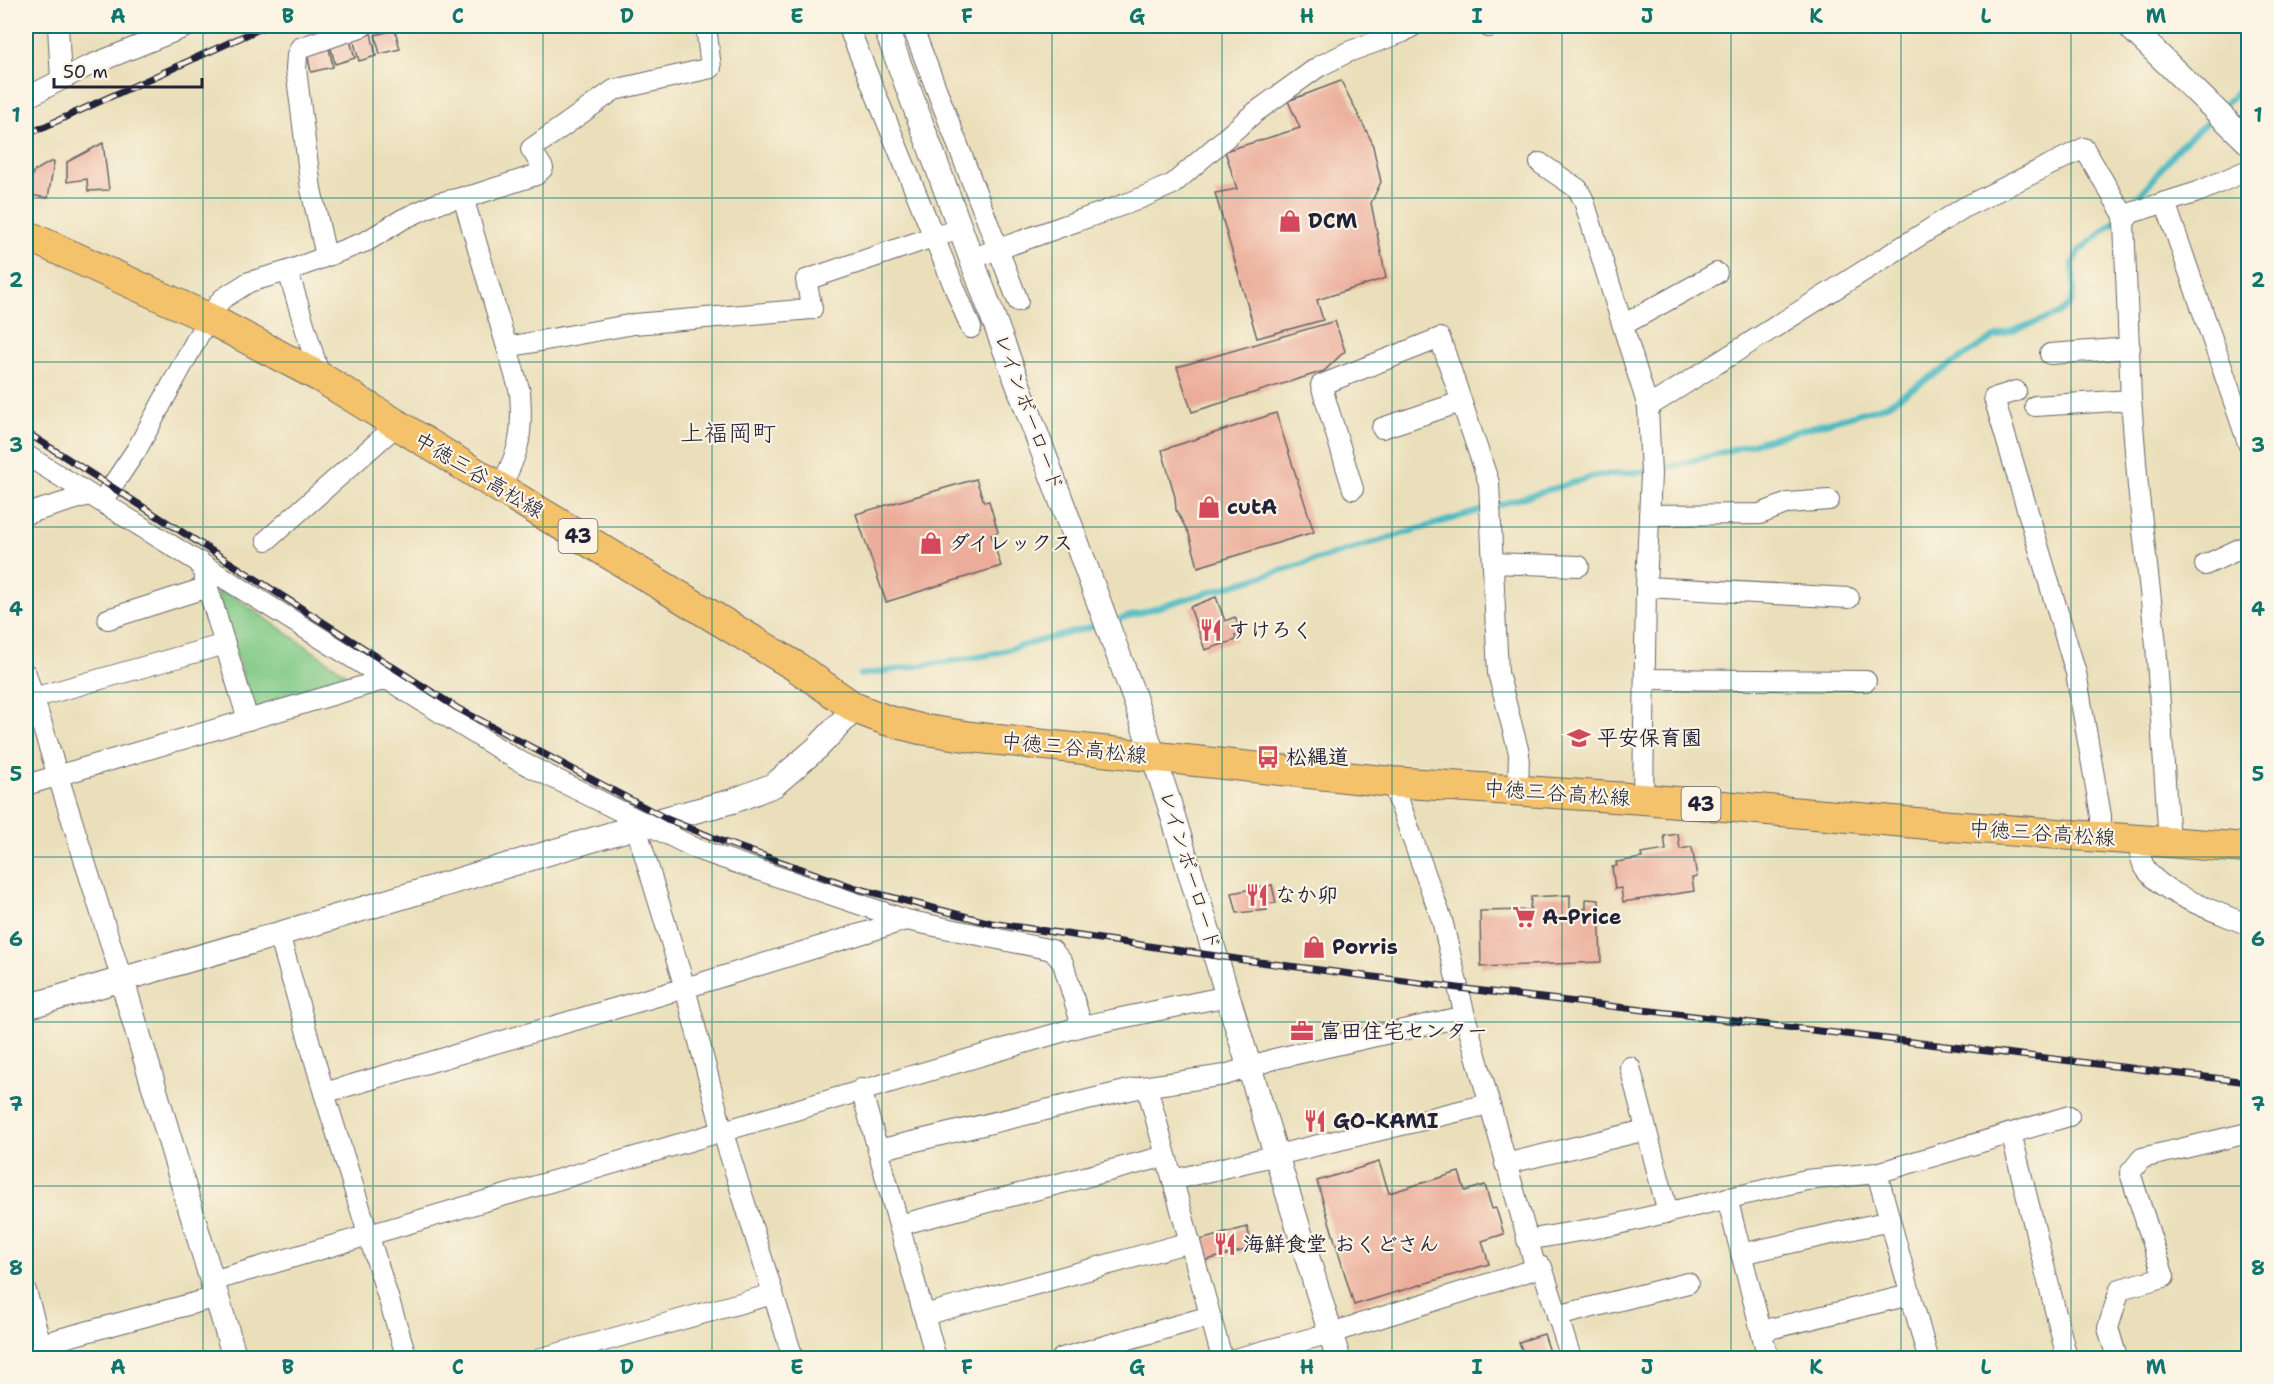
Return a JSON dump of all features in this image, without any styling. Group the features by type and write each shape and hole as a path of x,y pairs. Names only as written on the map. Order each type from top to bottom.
{"main road":[{"name":"中徳三谷高松線","path":"26,235 208,318 320,377 795,666 855,708 886,720 930,731 971,737 1392,782 1643,799 2138,841 2248,848"}],"street":[{"path":"58,26 61,79"},
{"path":"26,98 86,67 188,26"},
{"path":"326,256 311,189 296,69 297,55 300,48 363,26"},
{"path":"26,514 96,498 137,449 208,318 222,299 235,290 265,276 288,271 367,241 429,207 525,179 541,171 543,168 531,149 615,90 711,68 706,26"},
{"path":"848,26 970,328"},
{"name":"レインボーロード","path":"885,26 1134,697 1250,1067 1338,1359"},
{"path":"912,26 1018,301"},
{"path":"973,258 1134,201 1173,184 1252,114 1318,68 1348,52 1403,32 1413,26"},
{"path":"2129,26 2248,142"},
{"path":"1648,407 1965,207 2084,148 2126,219"},
{"path":"1540,163 1578,189 1648,407 1652,474 1646,587 1643,799"},
{"path":"2169,842 2156,644 2138,487 2131,400 2124,222 2131,213 2213,186 2248,170"},
{"path":"463,197 520,392 522,423 517,456 500,488"},
{"path":"2165,202 2248,443"},
{"path":"507,347 634,324 812,309 806,280 962,229"},
{"path":"288,271 320,377"},
{"path":"1623,325 1717,273"},
{"path":"1353,489 1321,386 1440,338 1489,483 1498,673 1519,753 1518,792"},
{"path":"2050,354 2130,348"},
{"path":"2016,391 1994,398 2076,673 2101,816 2101,837"},
{"path":"2035,406 2131,400"},
{"path":"1382,428 1461,402"},
{"path":"267,540 397,425"},
{"path":"26,455 517,760 641,825 699,850 906,920 1052,950 1062,963 1082,1026"},
{"path":"1649,515 1760,514 1788,503 1829,500"},
{"path":"2205,565 2248,544"},
{"path":"200,562 248,720"},
{"path":"1494,563 1579,566"},
{"path":"108,619 208,587"},
{"path":"1646,587 1849,598"},
{"path":"33,698 225,644"},
{"path":"26,674 122,980 235,1359"},
{"path":"26,785 387,679"},
{"path":"1645,679 1866,681"},
{"path":"26,1007 641,825 733,801 774,785 817,748 855,708"},
{"path":"1392,782 1442,920 1465,1016 1536,1269"},
{"path":"641,825 723,1133 792,1359"},
{"path":"2138,841 2143,864 2155,880 2179,894 2248,925"},
{"path":"324,1093 685,988 906,920"},
{"path":"279,934 324,1093 407,1359"},
{"path":"26,1291 37,1350 368,1237 723,1133 861,1089 1082,1026 1228,996"},
{"path":"878,1150 1147,1087 1225,1075 1274,1059 1343,1042 1465,1016"},
{"path":"1630,1068 1668,1212"},
{"path":"1147,1087 1222,1359"},
{"path":"861,1089 936,1359"},
{"path":"1173,1180 1489,1104"},
{"path":"1527,1240 1614,1225 1806,1180 1877,1173 2069,1116"},
{"path":"1505,1164 1646,1130"},
{"path":"2011,1133 2067,1359"},
{"path":"2117,1359 2108,1328 2120,1289 2164,1276 2130,1173 2142,1158 2248,1133"},
{"path":"899,1225 1166,1156"},
{"path":"1877,1173 1928,1359"},
{"path":"1727,1198 1768,1359"},
{"path":"1741,1254 1890,1221"},
{"path":"924,1314 1190,1242"},
{"path":"1238,1359 1542,1267 1571,1359"},
{"path":"1557,1316 1688,1283"},
{"path":"542,1359 773,1294"},
{"path":"1761,1331 1910,1295"},
{"path":"1062,1359 1210,1316"}],"green space":[{"path":"223,589 346,674 348,680 253,709 217,591"}],"building":[{"path":"395,30 400,49 380,54 375,35"},
{"path":"371,33 376,56 359,61 353,38"},
{"path":"350,40 355,58 335,64 330,45"},
{"path":"329,48 333,67 311,72 307,53"},
{"path":"1341,81 1372,142 1381,182 1371,203 1386,278 1317,300 1323,320 1257,338 1215,193 1237,189 1225,151 1300,128 1288,101"},
{"path":"103,143 109,190 88,191 87,179 67,182 67,162"},
{"path":"54,162 48,198 29,195 33,172"},
{"path":"1335,321 1345,351 1324,371 1192,412 1177,367"},
{"path":"1276,413 1314,532 1198,567 1189,534 1176,510 1175,497 1162,450"},
{"path":"976,479 984,502 989,501 998,532 991,535 1001,566 886,602 856,514"},
{"path":"1216,597 1225,621 1235,617 1241,633 1235,635 1236,640 1205,650 1190,607"},
{"path":"1678,834 1680,849 1692,847 1697,877 1692,878 1694,891 1623,902 1621,888 1615,889 1612,867 1617,866 1616,862 1642,858 1641,854 1666,850 1664,836"},
{"path":"1272,885 1276,903 1266,904 1267,910 1237,913 1232,893"},
{"path":"1570,895 1570,909 1586,909 1586,899 1599,900 1601,962 1481,967 1480,911 1530,910 1531,897"},
{"path":"1379,1162 1389,1193 1459,1172 1465,1191 1485,1185 1492,1209 1496,1208 1504,1234 1482,1241 1489,1264 1354,1305 1317,1181"},
{"name":"海鮮食堂 おくどさん","path":"1247,1227 1253,1248 1203,1261 1197,1241"},
{"path":"1544,1334 1552,1358 1525,1358 1519,1342"}],"waterway":[{"path":"2222,107 2248,81"},
{"path":"2131,206 2179,147 2215,115"},
{"path":"1113,621 1595,476 1660,470 1885,406 1994,337 2059,314 2070,305 2074,290 2073,264 2079,251 2119,218"},
{"path":"860,675 984,656 1103,624"}],"railway":[{"path":"26,135 266,26"},
{"path":"26,432 457,708 667,819 724,842 856,888 991,923 1244,960 1458,988 2248,1082"}],"place":[{"name":"DCM","path":"1290,221"},
{"name":"cutA","path":"1209,507"},
{"name":"ダイレックス","path":"931,543"},
{"name":"すけろく","path":"1211,630"},
{"name":"平安保育園","path":"1579,738"},
{"name":"松縄道","path":"1268,757"},
{"name":"なか卯","path":"1257,895"},
{"name":"A-Price","path":"1524,917"},
{"name":"Porris","path":"1314,947"},
{"name":"富田住宅センター","path":"1302,1031"},
{"name":"GO-KAMI","path":"1315,1121"},
{"name":"海鮮食堂 おくどさん","path":"1225,1244"}],"district":[{"name":"上福岡町","path":"728,433"}]}
